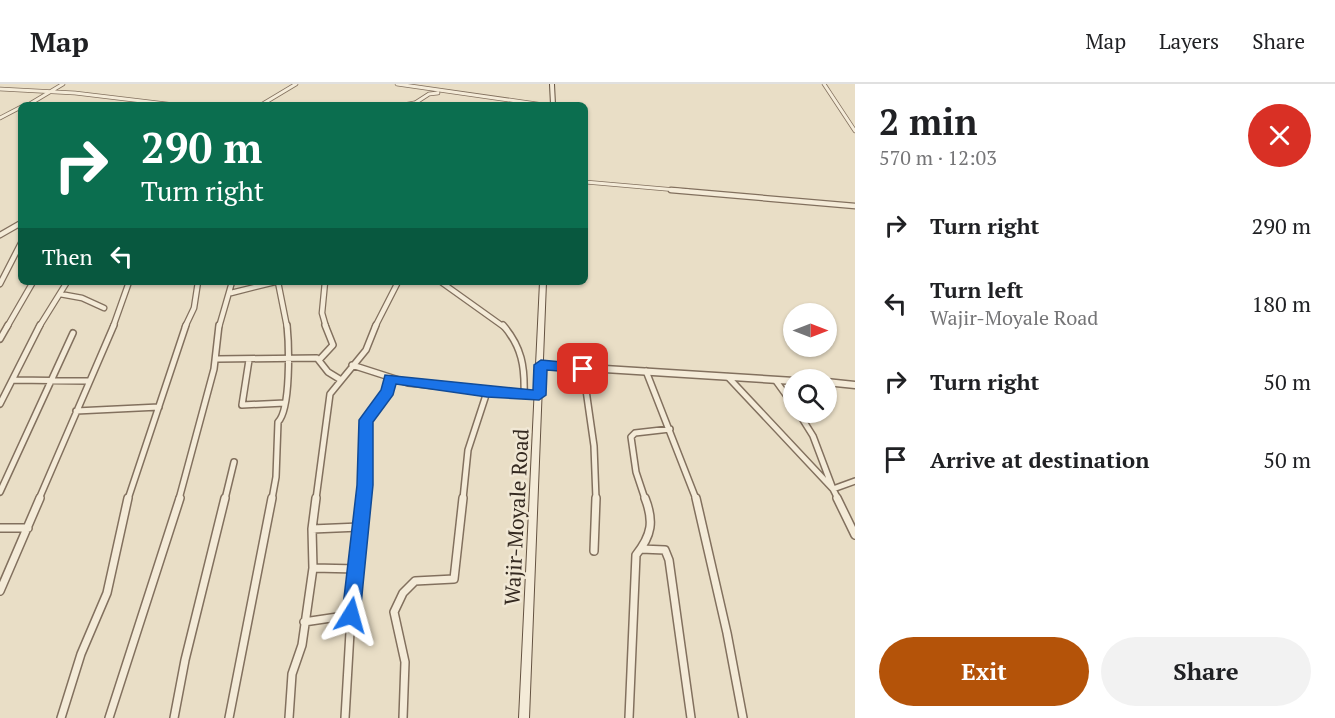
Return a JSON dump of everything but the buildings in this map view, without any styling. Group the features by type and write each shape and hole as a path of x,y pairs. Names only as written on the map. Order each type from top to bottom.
{"main road":[{"path":"552,84 553,102"},
{"name":"Wajir-Moyale Road","path":"524,718 543,285"}],"street":[{"path":"34,102 54,92 63,84"},
{"path":"266,102 296,84"},
{"path":"397,84 520,102"},
{"path":"824,84 855,130"},
{"path":"0,89 147,102"},
{"path":"416,102 429,94 442,92"},
{"path":"0,118 18,109"},
{"path":"588,182 855,206"},
{"path":"0,236 18,225"},
{"path":"0,284 18,249"},
{"path":"0,339 31,285"},
{"path":"0,404 39,327 65,285"},
{"path":"0,591 128,285"},
{"path":"61,718 81,654 106,593 120,527 136,470 183,332 194,308 198,285"},
{"path":"109,718 190,465 194,437 217,359 220,323 232,285"},
{"path":"231,293 264,285"},
{"path":"229,718 276,477 278,422 284,417 288,319 285,302 277,285"},
{"path":"217,359 320,359 329,352 333,345 332,334 324,324 322,315 325,285"},
{"path":"289,718 292,674 302,645 313,568 312,529 330,394 366,350 380,314 396,285"},
{"path":"446,285 477,303 505,326 521,351 526,367 524,395"},
{"path":"60,294 82,298 104,308"},
{"path":"0,492 31,429 49,381 67,351 73,333"},
{"path":"320,359 328,372 341,380"},
{"path":"249,360 242,405 285,403"},
{"path":"352,365 390,379 487,392 539,395"},
{"path":"541,365 783,381"},
{"path":"583,369 594,446 596,504 594,551"},
{"path":"646,371 651,388 657,394 656,401 670,429 694,491 743,718"},
{"path":"728,377 833,489"},
{"path":"345,718 351,615 358,569 365,485 366,420 388,392 390,379"},
{"path":"13,380 89,381"},
{"path":"776,381 783,391"},
{"path":"837,383 855,385"},
{"path":"403,718 405,661 393,621 394,608 415,581 451,581 454,579 468,450 487,392"},
{"path":"76,411 159,407"},
{"path":"804,423 819,449 833,489 855,535"},
{"path":"629,718 636,555 651,535 653,521 647,497 639,483 631,437 635,433 670,429"},
{"path":"174,718 188,649 234,462"},
{"path":"833,489 855,481"},
{"path":"312,529 360,527"},
{"path":"0,528 28,528"},
{"path":"641,549 665,550 669,560 691,718"},
{"path":"313,568 358,569"},
{"path":"304,622 351,615"}],"route":[{"path":"351,615 358,569 365,485 367,435 365,426 366,420 388,392 390,379 487,392 539,395 541,365 583,369"}]}
